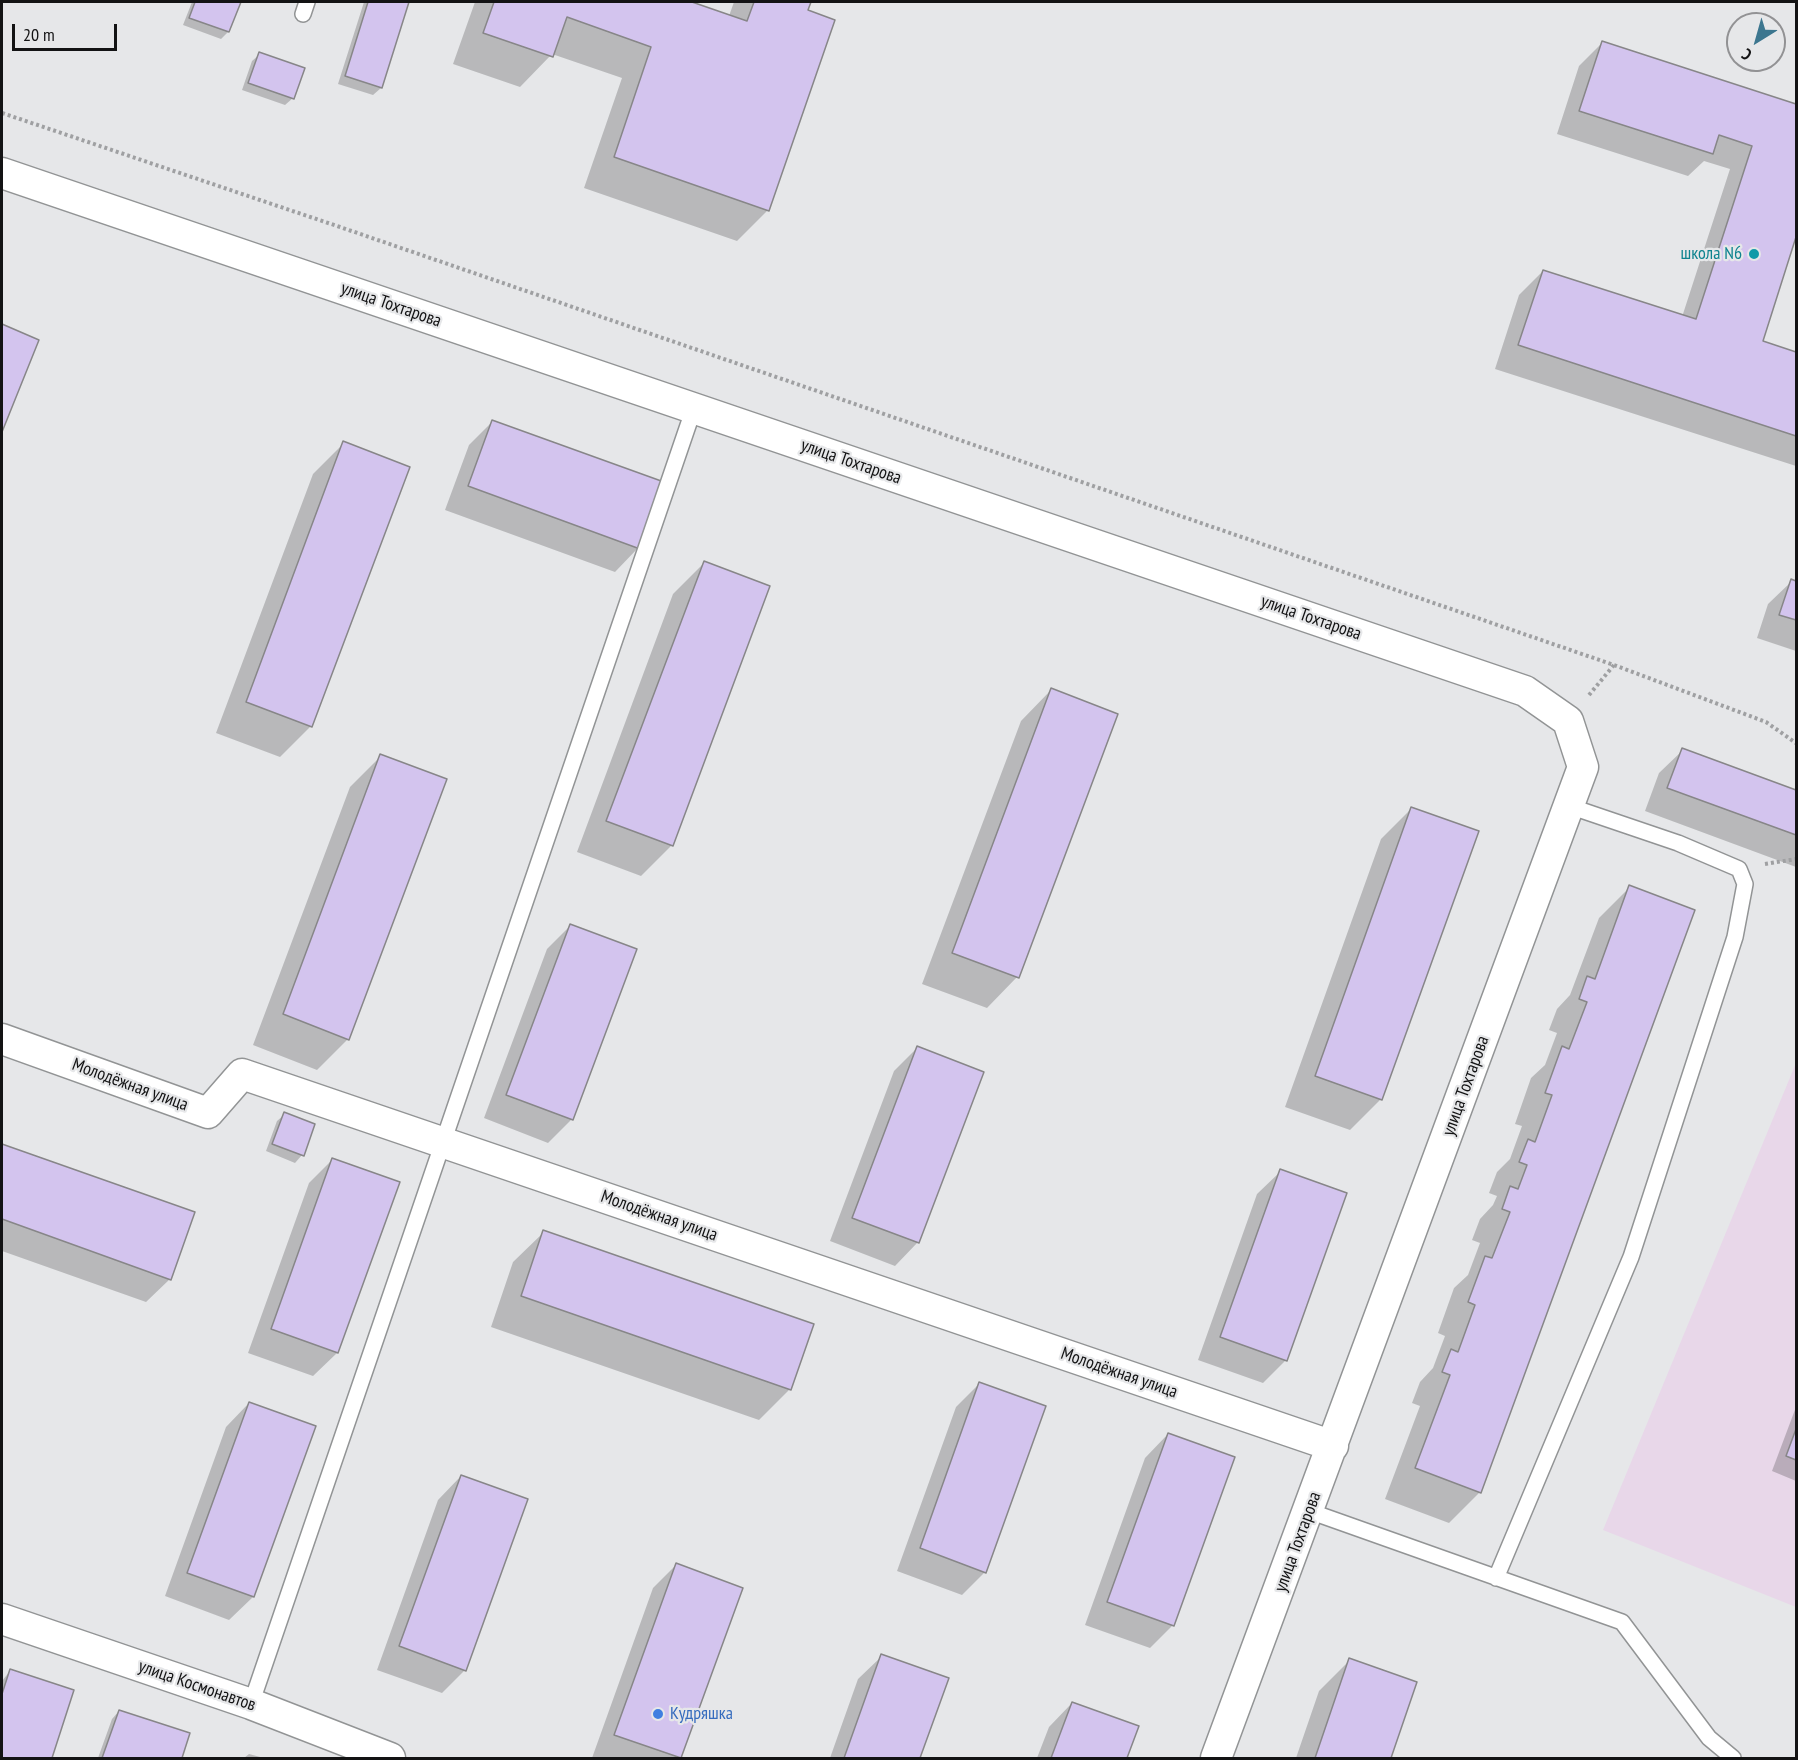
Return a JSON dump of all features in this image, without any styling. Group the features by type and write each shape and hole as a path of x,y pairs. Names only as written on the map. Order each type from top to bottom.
{"street":[{"name":"улица Тохтарова","path":"2,172 1525,691 1568,721 1583,767 1216,1758"},
{"name":"Молодёжная улица","path":"2,1039 208,1113 242,1074 1333,1446"},
{"name":"улица Космонавтов","path":"2,1619 251,1704 390,1758"}],"lane":[{"path":"251,1704 694,408"},
{"path":"1496,1578 1631,1257 1735,937 1745,884 1739,869 1678,843 1569,806"},
{"path":"1309,1511 1622,1622 1709,1738 1733,1758"}],"path":[{"path":"2,113 340,226 1614,664 1766,722 1797,743"},
{"path":"1568,721 1614,664"},
{"path":"1739,869 1797,859"}],"shaded area":[{"path":"1796,1063 1796,1607 1603,1530"}],"building":[{"path":"195,2 241,2 229,32 189,18"},
{"path":"368,2 409,2 382,88 345,76"},
{"path":"494,2 692,2 747,21 754,2 811,2 808,10 835,20 769,211 614,157 651,47 567,17 553,57 483,33"},
{"name":"школа N6","path":"1602,41 1796,104 1796,237 1763,341 1796,352 1796,436 1518,345 1543,270 1696,319 1752,146 1719,135 1713,154 1579,111"},
{"path":"259,52 305,68 294,99 248,83"},
{"path":"2,324 39,340 2,432"},
{"path":"492,420 664,482 640,549 468,486"},
{"path":"343,441 410,467 312,727 246,702"},
{"path":"704,561 770,586 673,846 606,821"},
{"path":"1791,579 1796,581 1796,620 1779,615"},
{"path":"1051,688 1118,714 1019,978 952,953"},
{"path":"1682,748 1796,790 1796,835 1667,788"},
{"path":"380,754 447,779 349,1040 283,1014"},
{"path":"1411,807 1479,831 1382,1100 1315,1076"},
{"path":"1629,885 1695,910 1481,1493 1415,1468 1450,1375 1442,1372 1451,1349 1458,1352 1475,1305 1468,1302 1485,1256 1492,1258 1510,1212 1502,1209 1510,1186 1518,1189 1527,1165 1519,1162 1528,1139 1535,1142 1552,1095 1545,1093 1562,1046 1569,1049 1587,1002 1579,999 1587,976 1595,979"},
{"path":"570,924 637,949 573,1120 506,1095"},
{"path":"917,1046 984,1072 919,1243 852,1218"},
{"path":"284,1112 315,1124 304,1156 272,1144"},
{"path":"2,1144 195,1212 171,1280 2,1219"},
{"path":"332,1158 400,1182 338,1353 271,1329"},
{"path":"1280,1169 1347,1193 1287,1361 1220,1337"},
{"path":"543,1230 814,1324 791,1390 521,1296"},
{"path":"979,1382 1046,1406 986,1573 920,1548"},
{"path":"249,1402 316,1426 254,1597 187,1573"},
{"path":"1796,1429 1796,1460 1786,1456"},
{"path":"1168,1433 1235,1457 1174,1626 1107,1602"},
{"path":"461,1475 528,1499 466,1671 399,1646"},
{"path":"676,1563 743,1588 681,1758 614,1735"},
{"path":"881,1654 949,1678 920,1758 844,1758"},
{"path":"1349,1658 1417,1682 1391,1758 1315,1758"},
{"path":"10,1669 74,1690 52,1758 2,1758 2,1694"},
{"path":"1072,1702 1139,1726 1127,1758 1051,1758"},
{"path":"119,1710 190,1733 182,1758 102,1758"}],"place":[{"name":"школа N6","path":"1754,254"},
{"name":"Кудряшка","path":"658,1714"}]}
